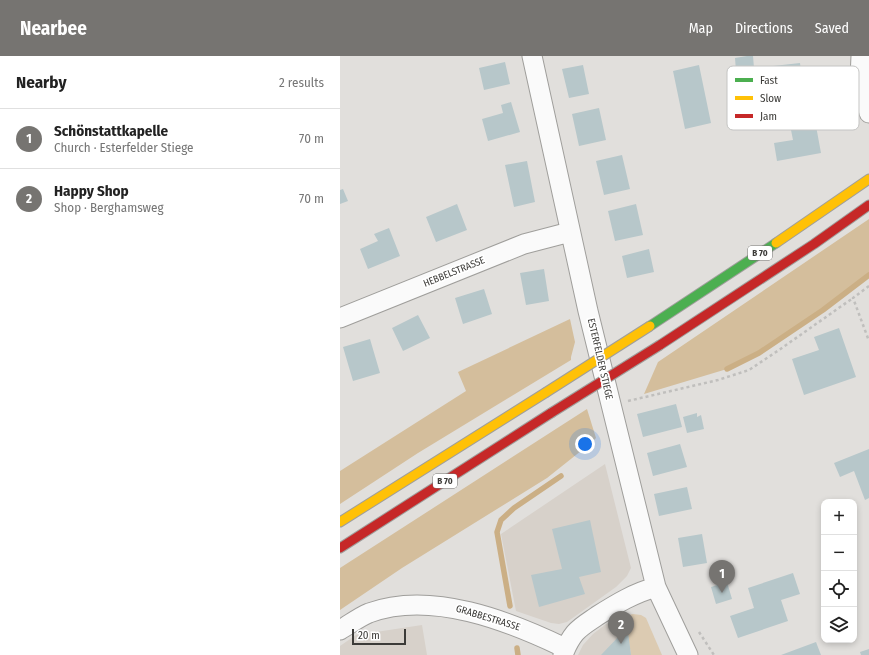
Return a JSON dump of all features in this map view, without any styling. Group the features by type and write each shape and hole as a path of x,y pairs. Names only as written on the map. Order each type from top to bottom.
{"highway":[{"name":"B 70","path":"340,522 650,326 869,179"},
{"name":"B 70","path":"340,548 660,344 814,244 869,205"}],"street":[{"name":"ESTERFELDER STIEGE","path":"532,56 570,232 656,587 688,655"},
{"path":"861,56 860,78 869,113"},
{"name":"HEBBELSTRASSE","path":"340,318 524,244 570,232"},
{"path":"564,651 575,633 590,621 618,602 656,587"},
{"name":"GRABBESTRASSE","path":"340,630 368,613 404,605 452,607 531,631 564,651"}],"path":[{"path":"611,406 718,380 749,370 869,286"},
{"path":"853,298 869,342"}],"shaded area":[{"path":"869,219 869,275 823,310 759,353 727,369 644,394 658,362"},
{"path":"570,319 575,342 571,360 418,453 340,504 340,471 466,391 458,372"},
{"path":"587,409 596,438 591,443 547,478 402,568 340,610 340,568"},
{"path":"605,464 631,568 627,576 616,587 567,622 559,624 551,623 516,611 501,534"},
{"path":"633,614 641,615 646,618 662,655 631,655 625,616"},
{"path":"625,616 631,655 578,655 583,645 593,634 606,624"},
{"path":"422,625 427,655 340,655 340,646 356,635"}],"building":[{"path":"753,56 754,66 736,66 735,58"},
{"path":"505,62 510,84 484,90 479,68"},
{"path":"800,63 800,66 772,66"},
{"path":"583,65 589,94 569,98 562,69"},
{"path":"699,65 711,123 685,129 673,71"},
{"path":"511,102 520,132 488,141 482,119 503,113 501,105"},
{"path":"599,108 606,140 579,146 572,114"},
{"path":"791,130 817,130 821,153 777,161 774,143 793,140"},
{"path":"622,155 630,189 604,195 596,161"},
{"path":"527,161 535,202 514,207 505,165"},
{"path":"343,189 348,201 340,204 340,190"},
{"path":"457,204 467,230 436,242 426,217"},
{"path":"636,204 643,235 615,241 608,211"},
{"path":"389,228 400,256 368,269 360,249 378,241 374,234"},
{"path":"649,249 654,272 627,278 622,256"},
{"path":"544,269 549,301 526,305 520,273"},
{"path":"484,289 492,314 463,324 455,298"},
{"path":"418,315 430,338 403,351 392,328"},
{"path":"839,328 856,377 804,395 792,359 819,350 814,337"},
{"path":"370,339 380,373 353,381 343,347"},
{"path":"676,404 682,427 643,437 637,414"},
{"path":"697,413 697,417 701,415 704,429 687,433 683,417"},
{"path":"680,444 687,467 653,476 647,453"},
{"path":"869,449 869,498 865,500 854,471 840,477 834,463"},
{"path":"687,487 692,509 659,516 654,494"},
{"path":"590,520 601,572 579,577 585,594 539,607 531,575 562,569 552,529"},
{"path":"702,534 707,563 683,567 678,538"},
{"path":"793,573 800,594 781,600 788,621 738,638 730,616 754,608 748,588"},
{"path":"727,582 732,599 716,604 711,587"},
{"path":"628,632 631,655 601,655 622,633"},
{"path":"816,642 821,655 781,655"},
{"path":"869,649 869,655 861,655 860,652"}],"waterway":[{"path":"727,369 759,353 823,310 869,275"},
{"path":"510,606 497,532 501,520 514,508 561,476"},
{"path":"517,648 518,655"}],"traffic: fast":[{"path":"650,326 776,243"}],"traffic: slow":[{"path":"776,243 869,179"},
{"path":"545,393 650,326"},
{"path":"340,522 545,393"}],"traffic: jam":[{"path":"660,345 814,244 869,205"},
{"path":"551,413 660,345"},
{"path":"340,548 551,413"}],"place":[{"name":"Schönstattkapelle","path":"722,593"},
{"name":"Happy Shop","path":"621,644"}]}
